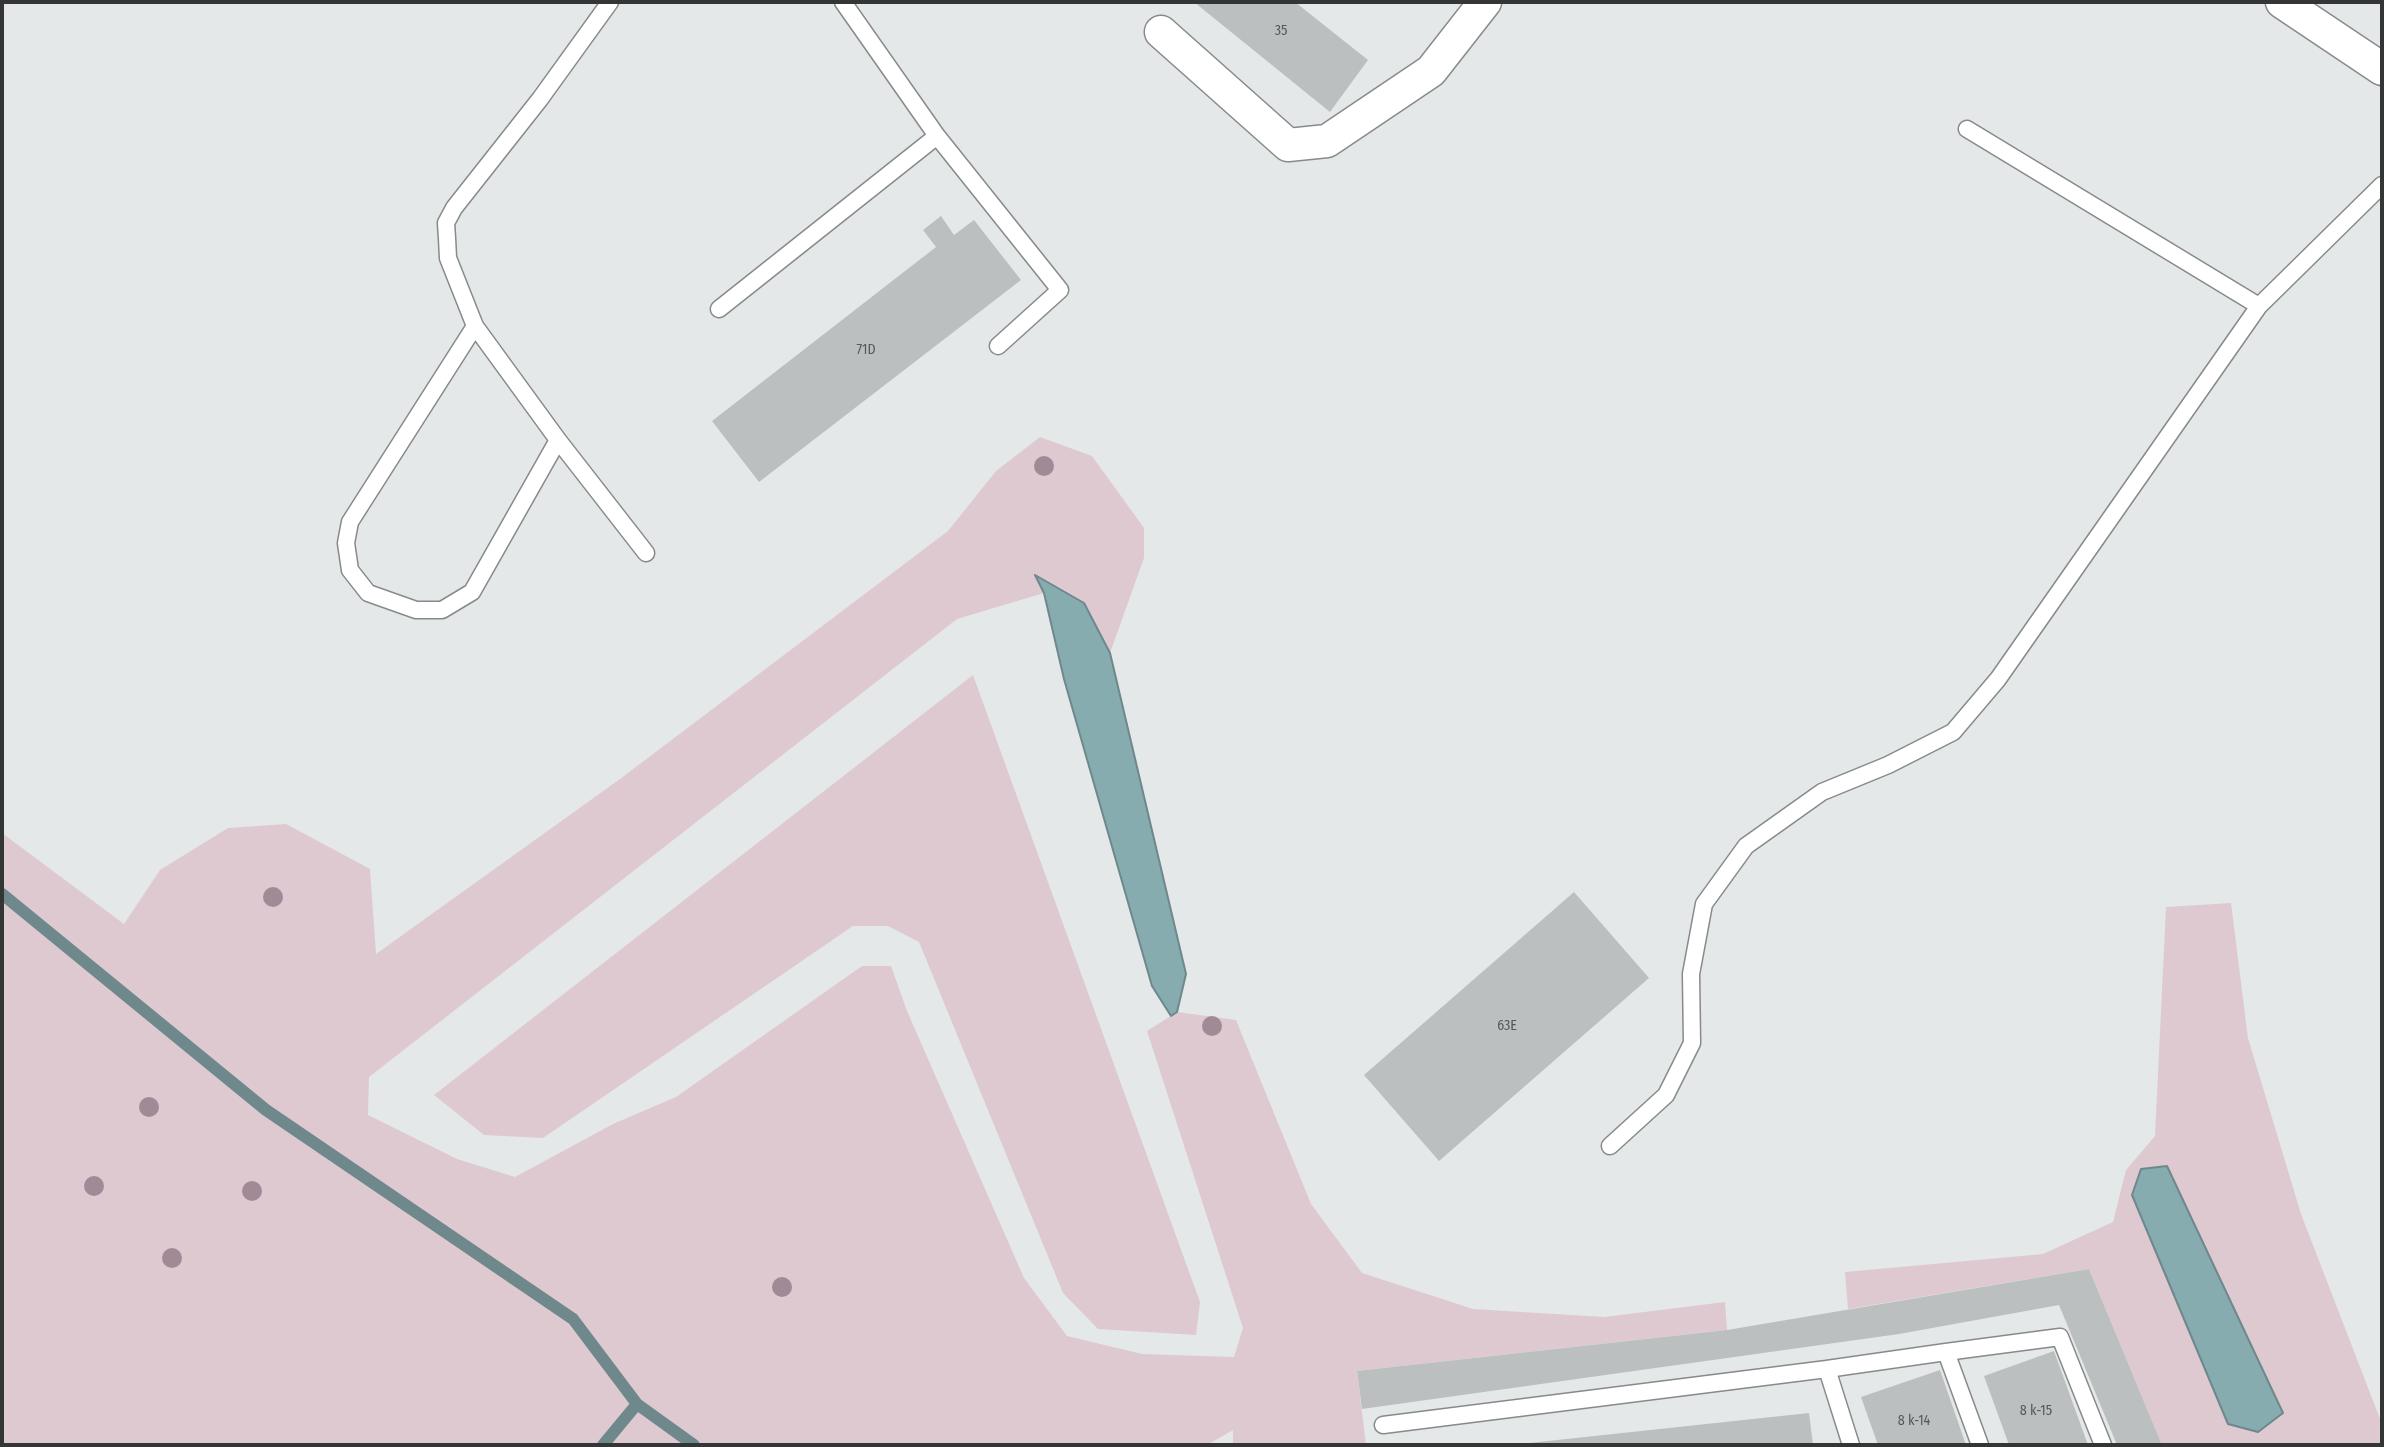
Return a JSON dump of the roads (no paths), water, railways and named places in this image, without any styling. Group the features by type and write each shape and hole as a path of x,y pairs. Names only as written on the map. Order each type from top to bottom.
{"street":[{"path":"1161,33 1288,145 1327,141 1431,71 1485,2"},
{"path":"2281,2 2382,69"}],"lane":[{"path":"610,2 540,99 454,208 446,223 448,258 475,326 558,440 646,553"},
{"path":"843,2 937,136 1060,290 998,345"},
{"path":"1967,130 2259,306"},
{"path":"719,309 937,136"},
{"path":"1610,1146 1667,1094 1692,1043 1691,974 1704,904 1746,845 1822,792 1888,765 1954,732 1998,680 2259,306 2382,185"},
{"path":"475,326 350,522 346,543 350,570 369,593 416,610 442,610 472,592 558,440"},
{"path":"1383,1425 2060,1337 2103,1445"},
{"path":"1946,1352 1980,1445"},
{"path":"1827,1369 1851,1445"}],"water":[{"path":"1035,575 1084,603 1110,653 1186,974 1177,1012 1171,1016 1152,986 1064,679 1044,593"},
{"path":"2167,1166 2283,1413 2258,1432 2228,1424 2132,1195 2141,1169"}],"waterway":[{"path":"2,894 266,1110 573,1319 637,1404 694,1445"},
{"path":"603,1445 637,1404"}]}
